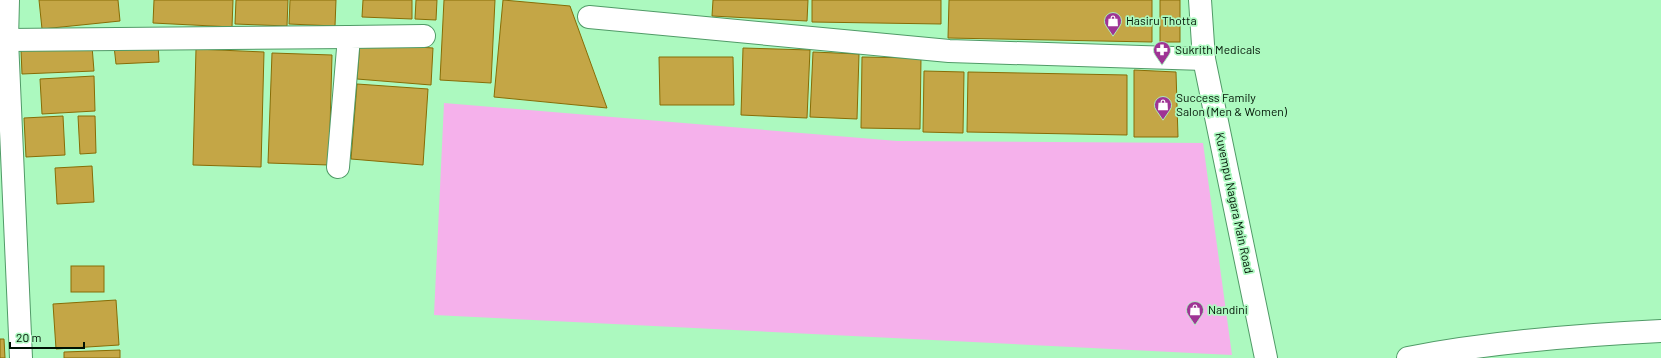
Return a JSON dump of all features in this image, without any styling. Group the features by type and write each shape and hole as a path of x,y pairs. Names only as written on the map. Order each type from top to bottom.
{"street":[{"path":"8,0 7,40 20,358"},
{"name":"Kuvempu Nagara Main Road","path":"1200,0 1204,59 1266,358"},
{"path":"589,17 949,51 1204,59"},
{"path":"7,40 424,36"},
{"path":"338,167 349,37"},
{"path":"1408,358 1434,353 1525,342 1661,331"}],"shaded area":[{"path":"444,103 897,141 1203,143 1232,355 434,315"}],"building":[{"path":"39,0 118,0 120,21 42,29"},
{"path":"154,0 233,0 232,27 153,23"},
{"path":"236,0 288,0 287,26 235,24"},
{"path":"290,0 336,0 335,26 289,24"},
{"path":"363,0 412,0 412,19 362,17"},
{"path":"416,0 437,0 436,20 415,19"},
{"path":"444,0 495,0 491,83 440,80"},
{"path":"503,0 570,6 607,108 494,97"},
{"path":"713,0 808,0 807,21 712,16"},
{"path":"812,0 941,0 941,24 812,22"},
{"path":"949,0 1152,0 1152,42 948,38"},
{"path":"1160,0 1180,0 1180,42 1160,42"},
{"path":"158,43 159,62 116,64 114,46"},
{"path":"360,43 433,48 431,85 357,79"},
{"path":"92,46 94,71 22,74 21,50"},
{"path":"743,48 810,50 807,118 741,115"},
{"path":"196,49 264,52 261,167 193,165"},
{"path":"813,52 859,54 857,119 810,117"},
{"path":"272,53 332,55 329,165 268,163"},
{"path":"659,57 733,57 734,105 660,105"},
{"path":"862,57 921,58 920,129 861,128"},
{"path":"1134,70 1176,72 1178,137 1134,137"},
{"path":"924,71 964,72 963,133 923,132"},
{"path":"968,72 1127,75 1127,135 967,132"},
{"path":"94,76 95,111 42,114 40,79"},
{"path":"357,84 428,89 423,165 351,159"},
{"path":"63,116 65,155 26,157 24,118"},
{"path":"78,116 95,116 96,153 80,154"},
{"path":"92,166 94,202 57,204 55,168"},
{"path":"71,266 104,266 104,292 71,292"},
{"path":"116,300 119,345 56,349 53,304"},
{"path":"0,339 4,339 5,358 0,358"},
{"path":"120,350 120,358 64,358 64,352"}],"place":[{"name":"Hasiru Thotta","path":"1113,36"},
{"name":"Sukrith Medicals","path":"1162,65"},
{"name":"Success Family Salon (Men & Women)","path":"1163,120"},
{"name":"Nandini","path":"1195,325"}]}
